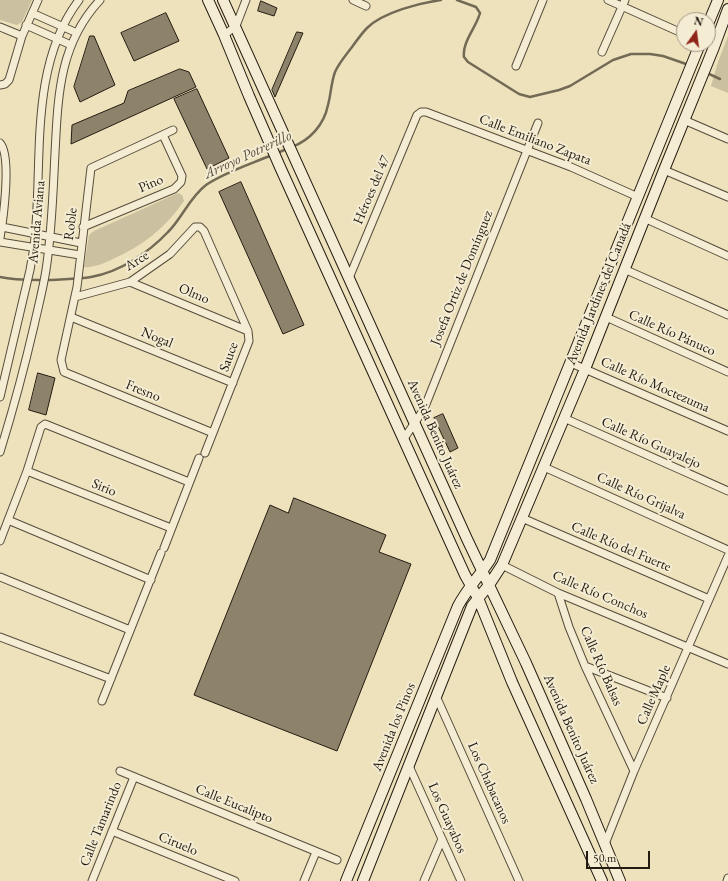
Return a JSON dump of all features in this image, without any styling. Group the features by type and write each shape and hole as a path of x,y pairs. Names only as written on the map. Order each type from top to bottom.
{"street":[{"path":"3,84 10,80 22,36 38,0"},
{"name":"Avenida Aviana","path":"0,397 30,270 36,234 42,106 45,80 57,39 79,0"},
{"name":"Avenida Aviana","path":"0,452 15,403 46,271 49,250 58,105 61,82 71,44 92,9 100,0"},
{"path":"208,0 280,167 465,575 478,598 512,682 602,881"},
{"name":"Avenida Benito Juárez","path":"223,0 482,572 526,663 583,792 620,881"},
{"path":"224,35 236,26 246,0"},
{"path":"353,0 366,6"},
{"path":"516,66 543,0"},
{"path":"608,0 624,3 676,30"},
{"path":"713,12 718,0"},
{"path":"602,52 624,3"},
{"name":"Avenida Jardines del Canadá","path":"716,34 728,9"},
{"path":"32,12 77,33"},
{"path":"26,25 71,44"},
{"path":"0,27 22,36"},
{"name":"Avenida Jardines del Canadá","path":"471,585 490,560 696,52"},
{"name":"Avenida Jardines del Canadá","path":"478,598 489,585 502,565 544,467 606,317 644,218 699,86 710,58 710,52"},
{"name":"Calle Emiliano Zapata","path":"421,112 426,112 571,167 638,197"},
{"name":"Héroes del 47","path":"349,278 417,115 421,112"},
{"path":"684,120 728,139"},
{"name":"Josefa Ortiz de Domínguez","path":"404,440 424,409 538,123"},
{"name":"Roble","path":"64,372 61,360 77,287 91,168 174,130"},
{"name":"Pino","path":"83,227 174,189 181,182 182,176 163,135"},
{"path":"0,143 6,155 2,203 2,227 0,238"},
{"path":"664,170 728,197"},
{"path":"644,218 728,256"},
{"path":"2,227 81,243"},
{"name":"Arce","path":"75,296 130,282 170,254 195,227 200,227"},
{"name":"Sauce","path":"200,227 204,231 248,331 249,341 205,453"},
{"path":"0,242 80,256"},
{"path":"624,269 728,315"},
{"name":"Olmo","path":"130,282 248,331"},
{"name":"Nogal","path":"70,317 233,384"},
{"name":"Calle Río Pánuco","path":"606,317 728,372"},
{"name":"Calle Río Moctezuma","path":"571,363 728,431"},
{"name":"Fresno","path":"64,372 213,433"},
{"name":"Calle Río Guayalejo","path":"564,418 728,491"},
{"path":"0,541 27,471 41,427 45,424 190,482"},
{"path":"102,701 199,458"},
{"name":"Calle Río Grijalva","path":"544,467 728,550"},
{"name":"Sirio","path":"27,471 171,528"},
{"name":"Calle Río del Fuerte","path":"522,518 709,599"},
{"path":"8,520 150,580"},
{"name":"Calle Maple","path":"605,844 634,771 728,556"},
{"name":"Calle Río Conchos","path":"502,565 558,592 728,664"},
{"path":"0,578 130,630"},
{"name":"Avenida los Pinos","path":"346,881 444,643 454,614 471,585"},
{"name":"Calle Río Balsas","path":"558,592 569,627 585,666 634,771"},
{"name":"Avenida los Pinos","path":"363,881 466,619 472,606 478,598"},
{"path":"0,637 111,679"},
{"path":"585,666 667,698"},
{"name":"Los Chabacanos","path":"436,696 519,881"},
{"name":"Los Guayabos","path":"409,766 462,881"},
{"name":"Calle Eucalipto","path":"120,771 337,860"},
{"name":"Calle Tamarindo","path":"92,881 134,777"},
{"name":"Ciruelo","path":"112,831 235,881"},
{"path":"424,881 442,839"},
{"path":"304,881 316,852"}],"shaded area":[{"path":"0,0 32,0 22,22 17,25 0,20"},
{"path":"728,36 728,93 711,86"},
{"path":"178,193 182,195 184,201 170,219 153,235 144,242 110,261 95,266 84,267 89,235 94,231"}],"building":[{"path":"261,1 277,8 274,16 258,11"},
{"path":"166,13 179,41 134,61 121,33"},
{"path":"297,32 303,33 275,97 272,90"},
{"path":"90,36 94,36 115,85 80,102 74,87"},
{"path":"180,69 189,72 196,87 71,144 72,125 124,103 128,91"},
{"path":"197,89 229,158 207,169 174,99"},
{"path":"241,182 304,325 283,334 219,192"},
{"path":"38,373 55,378 46,415 29,410"},
{"path":"443,414 458,448 450,452 434,418"},
{"path":"294,498 386,535 379,552 411,564 337,751 194,695 270,505 288,513"}],"waterway":[{"name":"Arroyo Potrerillo","path":"292,147 305,140 320,125 326,112 338,65 367,28 382,17 402,9 441,0"},
{"name":"Arroyo Potrerillo","path":"457,0 476,7 480,13 467,40 464,57 468,62 519,94 530,97 559,90 570,86 613,60 631,54 663,56 689,65"},
{"name":"Arroyo Potrerillo","path":"707,73 720,79"},
{"name":"Arroyo Potrerillo","path":"277,153 287,149"},
{"name":"Arroyo Potrerillo","path":"0,277 19,280 76,279 91,277 112,271 133,260 160,240 173,226 195,195 206,185 230,172 272,155"}]}
